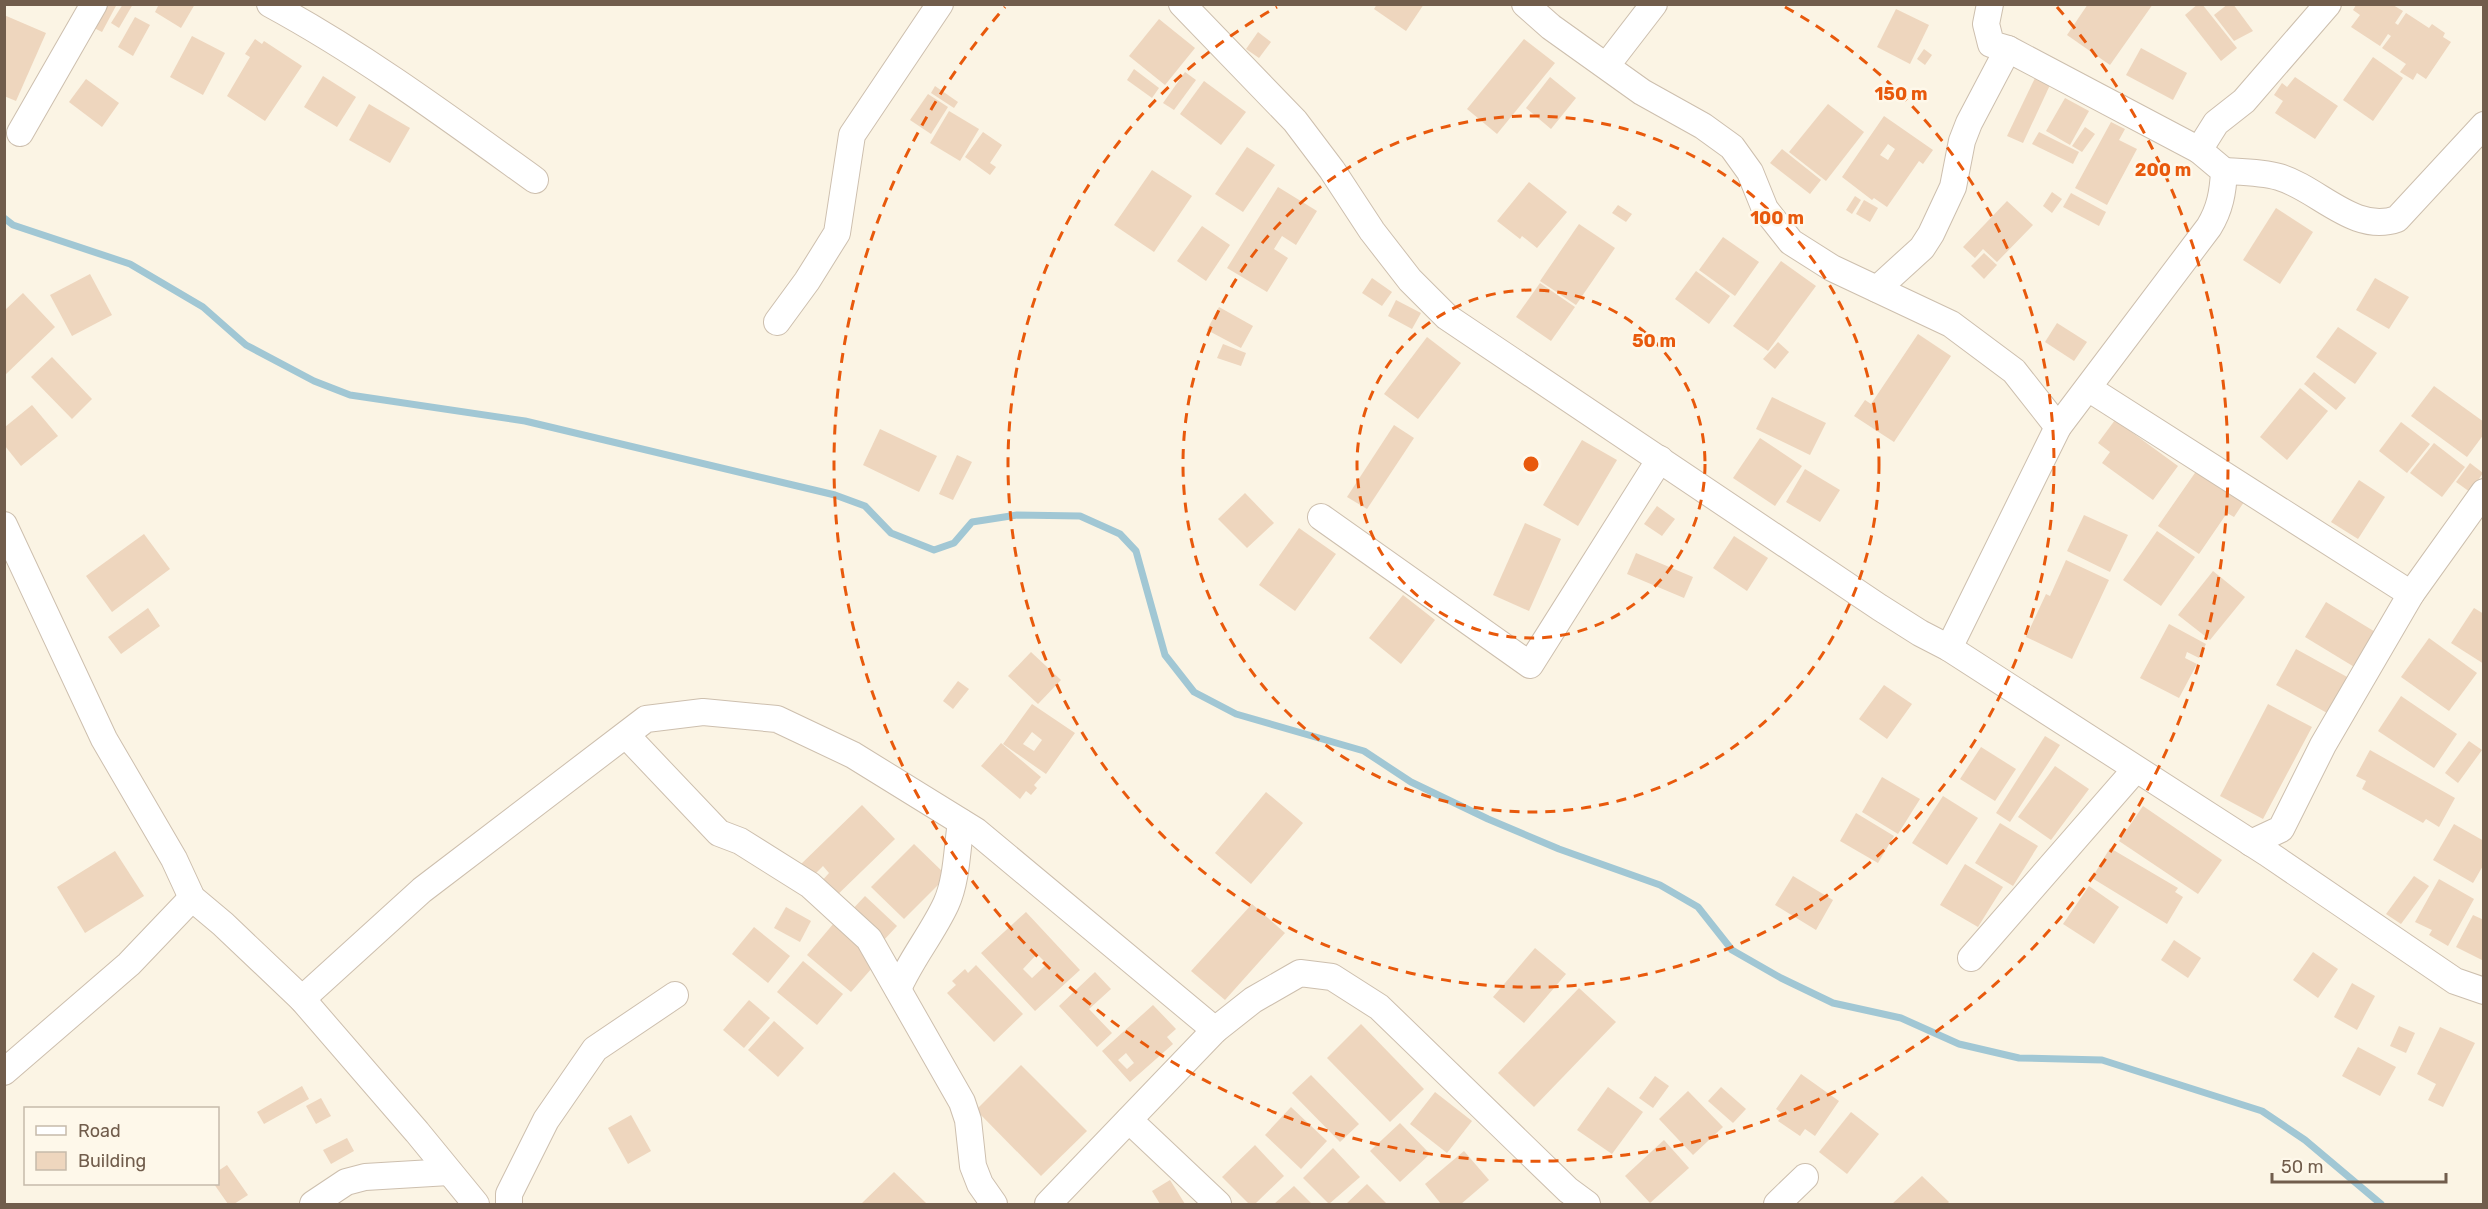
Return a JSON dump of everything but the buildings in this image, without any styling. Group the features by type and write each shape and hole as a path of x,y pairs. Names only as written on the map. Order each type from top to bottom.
{"street":[{"path":"21,133 94,4"},
{"path":"270,4 388,75 535,180"},
{"path":"777,322 807,281 837,233 852,135 940,4"},
{"path":"1182,4 1295,122 1332,170 1397,264 1448,317 1879,607 1949,648 2135,770 2252,843 2455,981 2484,991"},
{"path":"1525,4 1551,27 1642,92 1702,126 1732,147 1750,172 1765,209 1791,242 1832,268 1951,324 2014,371 2058,427"},
{"path":"1607,65 1654,4"},
{"path":"1990,4 1986,24 1991,44 2008,49 2199,150 2224,171 2278,177 2297,184 2338,209 2366,222 2385,223 2397,219 2484,125"},
{"path":"2199,150 2216,123 2244,101 2328,4"},
{"path":"1877,289 1922,248 1931,234 1953,187 1962,141 1969,123 2008,49"},
{"path":"1949,648 2058,427 2209,227 2218,210 2224,189 2224,171"},
{"path":"2088,388 2412,594"},
{"path":"1321,517 1530,664 1660,459"},
{"path":"2252,843 2281,829 2323,746 2412,594 2484,492"},
{"path":"4,525 104,739 174,858 192,898 223,924 302,999 476,1204"},
{"path":"302,999 422,890 646,719 703,712 777,719 853,754 976,831 1215,1030"},
{"path":"626,735 719,833 740,841 810,885 868,939 962,1102 968,1120 973,1166 980,1184 994,1204"},
{"path":"1971,958 2135,770"},
{"path":"898,989 946,904 951,888 961,822"},
{"path":"4,1072 129,964 192,898"},
{"path":"1048,1204 1215,1030 1253,1000 1300,973 1332,977 1379,1007 1569,1200"},
{"path":"509,1204 509,1194 546,1120 595,1049 675,995"},
{"path":"1129,1120 1218,1204"},
{"path":"313,1204 346,1182 365,1177 449,1172"},
{"path":"1777,1204 1805,1177"}],"waterway":[{"path":"4,218 13,225 130,264 203,307 246,345 314,381 350,395 525,421 835,495 865,506 891,533 934,550 954,543 972,522 1017,515 1080,516 1120,534 1136,551 1165,655 1194,692 1236,714 1364,751 1411,782 1488,819 1559,849 1660,885 1698,907 1732,950 1781,978 1833,1003 1901,1018 1959,1044 2019,1058 2102,1060 2262,1111 2305,1140 2381,1204"}]}
